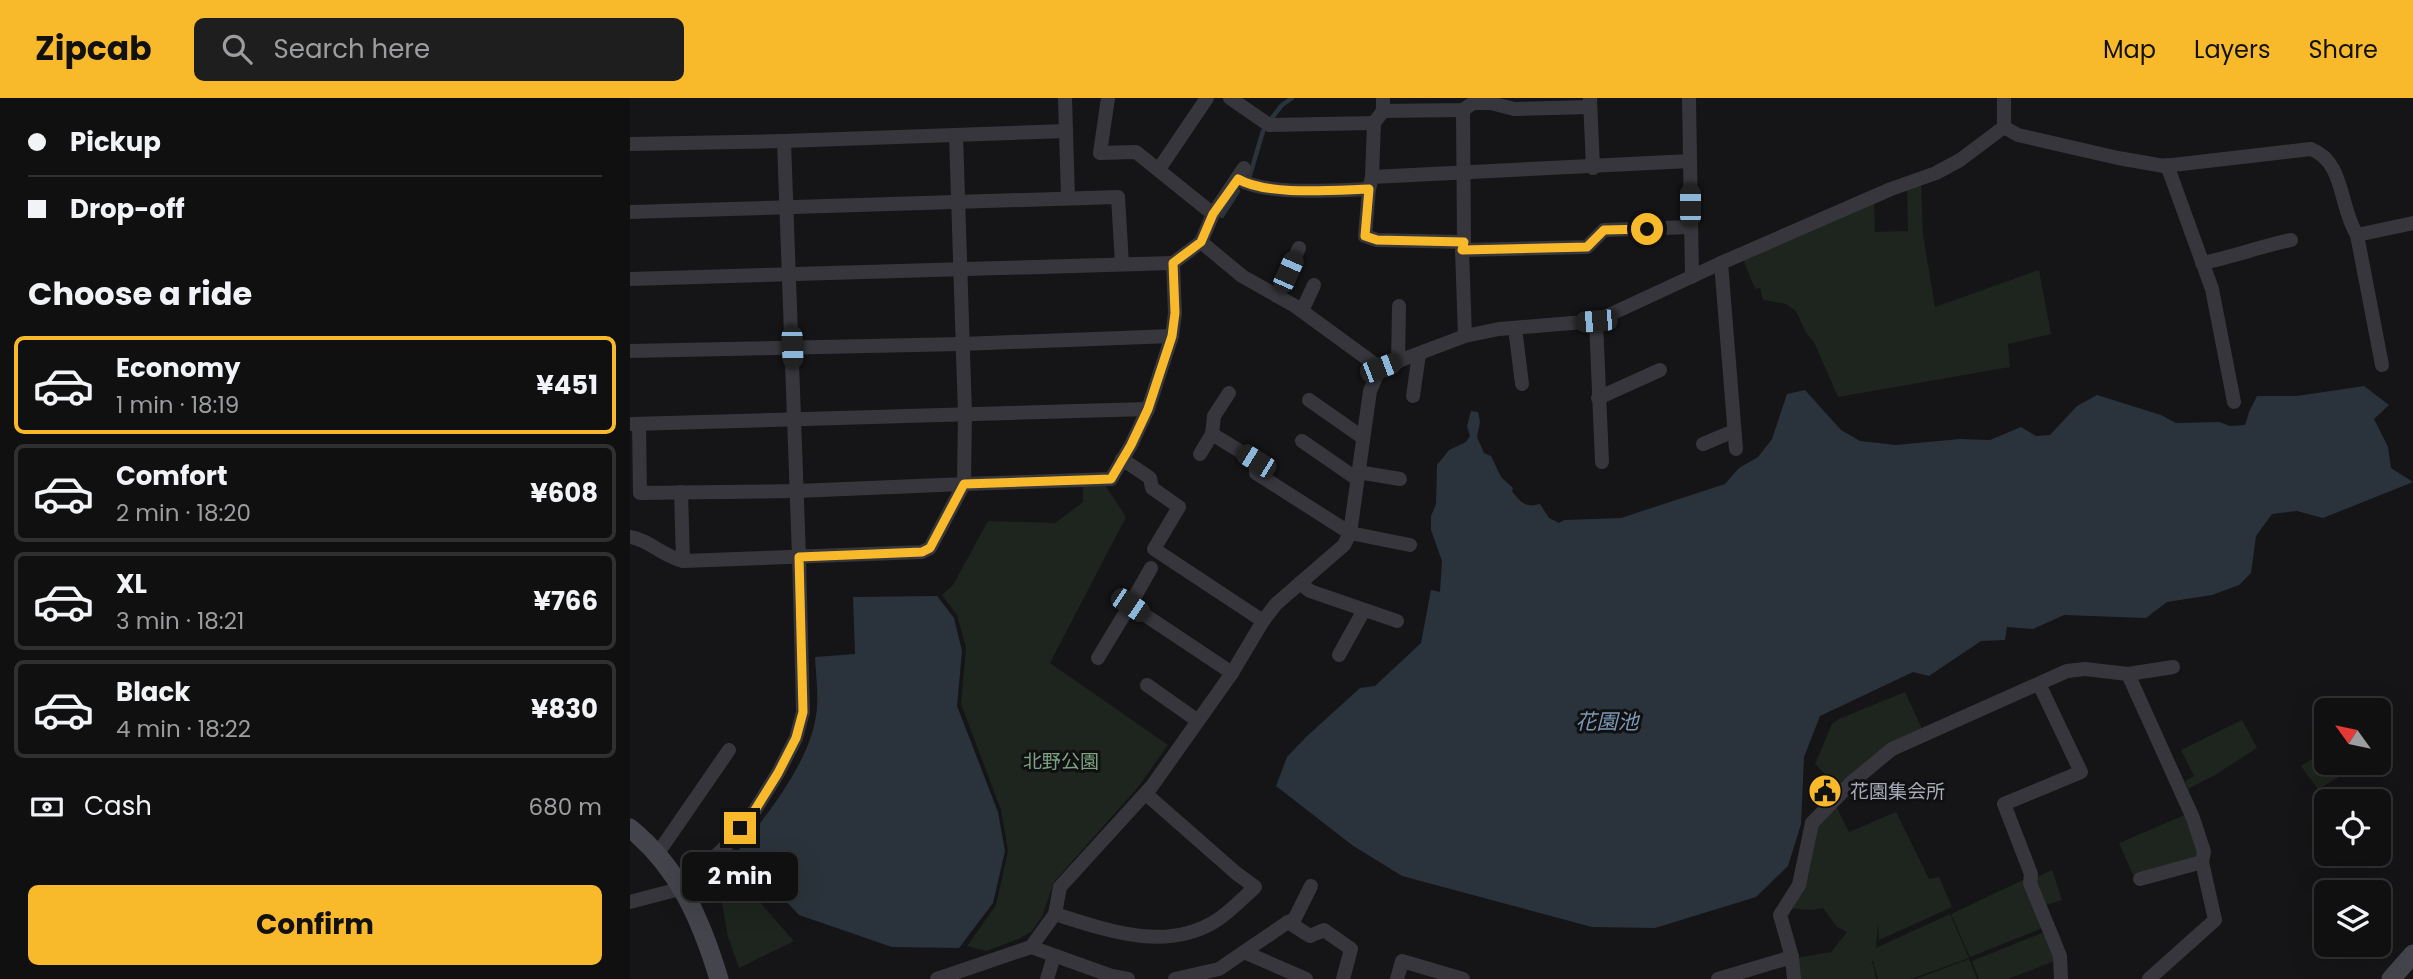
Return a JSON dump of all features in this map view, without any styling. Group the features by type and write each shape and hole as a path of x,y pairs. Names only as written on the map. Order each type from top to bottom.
{"main road":[{"path":"632,832 658,853 669,866 708,944 719,979"}],"street":[{"path":"1065,98 1068,198"},
{"path":"1108,98 1100,153 1136,152 1213,214"},
{"path":"1159,169 1208,98"},
{"path":"1230,98 1269,125 1307,131 1380,111 1463,110 1473,103 1491,103 1514,109 1590,102 1593,168"},
{"path":"1689,98 1692,277"},
{"path":"2004,98 2004,127"},
{"path":"1463,110 1465,336"},
{"path":"1380,111 1371,183 1360,234 1402,248 1587,247 1604,230 1690,227"},
{"path":"2004,127 2018,135 2119,158 2167,165 2311,149 2324,154 2332,164 2350,224 2357,235 2382,365"},
{"path":"937,979 1031,947 1055,914 1060,887 1146,794 1232,673 1276,604 1344,545 1349,533 1370,391 1380,368 1465,336 1514,328 1596,321 1891,189 1936,173 1960,160 2004,127"},
{"path":"630,144 1066,131"},
{"path":"630,537 683,561 922,552 930,548 964,484 965,414 956,135"},
{"path":"630,902 682,888 725,847 755,810 796,738 803,712 784,141"},
{"path":"630,279 1173,263 1201,242 1213,214 1241,173 1250,186 1296,197 1371,183 1464,174 1690,161"},
{"path":"2167,165 2212,289 2234,402"},
{"path":"630,212 1118,197 1122,264"},
{"path":"2357,235 2413,223"},
{"path":"2203,263 2291,240"},
{"path":"1201,242 1242,276 1302,312 1380,368"},
{"path":"1277,296 1299,248"},
{"path":"1148,409 634,424 640,493 797,491 1111,479 1148,409 1172,336 1175,313 1173,263"},
{"path":"1721,263 1736,449"},
{"path":"1302,312 1314,285"},
{"path":"1398,362 1399,306"},
{"path":"1596,321 1602,462"},
{"path":"1514,328 1522,384"},
{"path":"630,351 962,344 1172,336"},
{"path":"1413,396 1419,354"},
{"path":"1598,398 1660,370"},
{"path":"1200,454 1212,434 1213,416 1229,393"},
{"path":"1309,400 1362,437"},
{"path":"1703,444 1734,431"},
{"path":"1212,434 1256,461 1256,473 1247,486"},
{"path":"1302,441 1357,476 1400,479"},
{"path":"1122,459 1150,478 1152,488 1179,506 1154,549 1200,571 1263,621"},
{"path":"1256,473 1280,496 1349,533 1410,545"},
{"path":"681,492 683,561"},
{"path":"1098,658 1130,605 1143,572"},
{"path":"1300,583 1310,591 1397,621"},
{"path":"1130,605 1162,634 1232,673"},
{"path":"1339,655 1364,610"},
{"path":"1794,979 1793,957 1780,915 1799,885 1812,823 1838,796 1892,749 2067,671 2085,669 2128,674 2173,667"},
{"path":"2128,674 2193,818 2204,852 2202,862 2215,920 2149,979"},
{"path":"2039,684 2081,772 2004,804 2031,874 2030,883 2060,956 2061,979"},
{"path":"1147,685 1198,721"},
{"path":"658,853 729,750"},
{"path":"1055,914 1124,935 1159,938 1192,932 1213,922 1255,887 1146,794"},
{"path":"2140,879 2202,862"},
{"path":"1180,979 1219,969 1294,919 1311,886"},
{"path":"1288,922 1310,936 1324,930 1351,949 1343,979"},
{"path":"1031,947 1112,977 1128,979"},
{"path":"1047,979 1054,956"},
{"path":"1239,957 1298,977"},
{"path":"1232,979 1239,957"},
{"path":"1720,979 1793,957"},
{"path":"1397,979 1402,961 1462,979"}],"green space":[{"path":"1921,183 1923,235 1935,307 2039,270 2051,334 2008,344 2010,367 1838,397 1814,342 1806,333 1796,311 1786,304 1763,300 1760,288 1756,289 1754,286 1742,257 1874,200 1875,232 1908,231 1907,186"},
{"name":"北野公園","path":"1105,485 1126,517 1050,663 1168,745 1139,786 1054,882 1042,917 1031,932 986,951 967,946 996,905 1008,851 1001,810 961,704 966,648 957,615 942,595 953,585 988,521 1055,523 1083,502 1083,486"},
{"path":"1905,692 1923,731 1840,789 1815,764 1832,724"},
{"path":"2242,720 2257,748 2188,789 2185,781 2194,776 2181,750"},
{"path":"2314,758 2314,775 2343,775 2318,789 2301,766"},
{"path":"1835,804 1849,832 1896,812 1929,879 1939,877 1952,907 1879,940 1878,923 1876,948 1950,914 1969,958 1911,979 1878,979 1873,960 1871,965 1873,963 1876,979 1800,979 1796,958 1831,952 1847,932 1837,927 1823,908 1787,908 1815,831"},
{"path":"2187,814 2199,856 2133,875 2119,843"},
{"path":"736,866 763,906 794,941 739,968 728,937 717,875"},
{"path":"2052,870 2062,900 2043,906 2035,878"},
{"path":"2025,879 2045,927 1970,957 1951,914"},
{"path":"2042,933 2047,935 2057,960 2008,979 1979,979 1972,961"},
{"path":"1969,959 1977,979 1916,979"}],"water":[{"name":"花園池","path":"2364,386 2389,405 2374,419 2388,447 2391,468 2413,482 2323,518 2297,511 2272,514 2256,536 2251,573 2239,585 2212,595 2167,602 2146,618 2064,615 2033,629 2007,627 2005,640 1981,641 1929,676 1913,672 1820,716 1804,757 1801,824 1788,866 1756,897 1655,928 1592,927 1402,876 1352,845 1276,786 1287,757 1306,737 1360,688 1375,686 1421,643 1431,590 1440,592 1442,561 1431,530 1431,516 1436,504 1437,465 1449,450 1466,442 1470,436 1467,426 1471,411 1478,412 1480,422 1477,437 1484,453 1491,456 1501,477 1513,488 1515,495 1527,505 1540,504 1549,518 1559,523 1564,520 1621,518 1725,484 1739,468 1758,457 1772,439 1787,394 1805,390 1841,430 1860,441 1896,445 1960,439 1990,440 2021,427 2036,436 2050,435 2077,406 2097,395 2161,415 2176,423 2219,422 2230,426 2245,425 2257,396 2297,396"},
{"path":"937,596 954,618 962,651 957,706 998,812 1005,851 993,903 959,948 892,947 799,915 738,851 785,788 805,752 817,709 815,657 855,654 853,597"}],"waterway":[{"path":"1271,119 1282,105 1292,98"},
{"path":"1250,175 1263,131"},
{"path":"1222,216 1238,191"}],"place":[{"name":"花園集会所","path":"1825,791"}],"route":[{"path":"740,828 755,810 778,773 796,738 803,712 799,557 922,552 930,548 964,484 1111,479 1148,409 1172,336 1175,313 1173,263 1201,242 1213,214 1238,179 1250,186 1296,190 1369,189 1365,236 1377,240 1464,242 1462,250 1587,247 1604,230 1647,229"}]}
